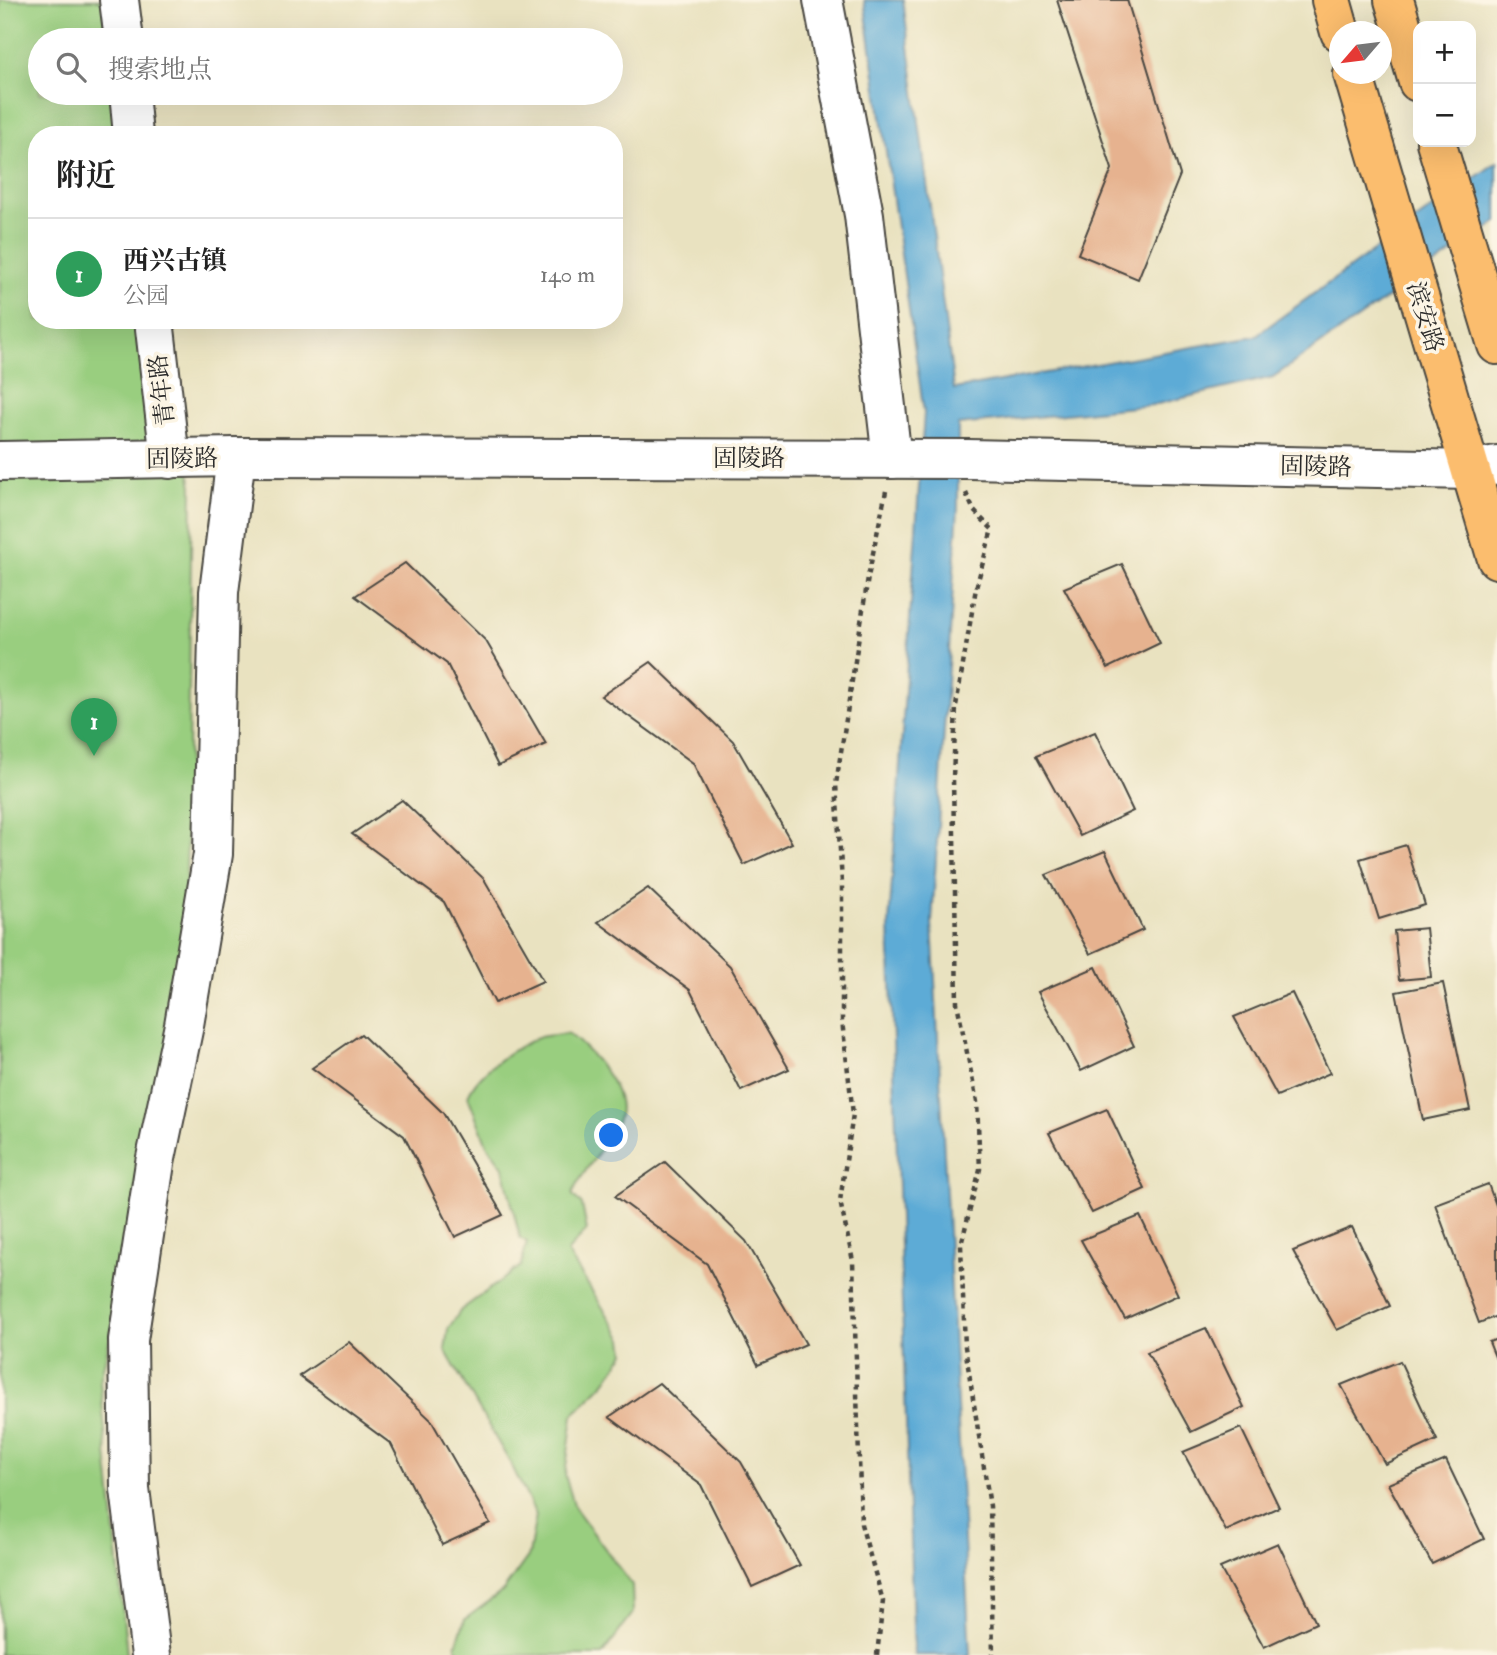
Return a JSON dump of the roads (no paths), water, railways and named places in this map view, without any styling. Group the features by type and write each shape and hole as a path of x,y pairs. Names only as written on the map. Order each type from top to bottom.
{"main road":[{"path":"1331,0 1337,21"},
{"path":"1394,0 1413,65"},
{"name":"滨安路","path":"1356,84 1484,468 1497,559"},
{"path":"1438,147 1497,345"}],"street":[{"path":"119,0 122,28"},
{"path":"823,0 864,215 892,459"},
{"path":"130,105 132,126"},
{"name":"青年路","path":"155,329 170,459"},
{"path":"150,1655 130,1489 128,1340 155,1163 184,1025 213,854 219,592 236,457"},
{"name":"固陵路","path":"0,461 236,457 969,459 1484,468"}],"water":[{"path":"864,0 903,0 954,389 1255,336 1497,162 1497,222 1273,377 1153,405 958,425 958,507 932,922 970,1655 914,1655 889,924 924,413"}],"place":[{"name":"西兴古镇","path":"94,756"}]}
